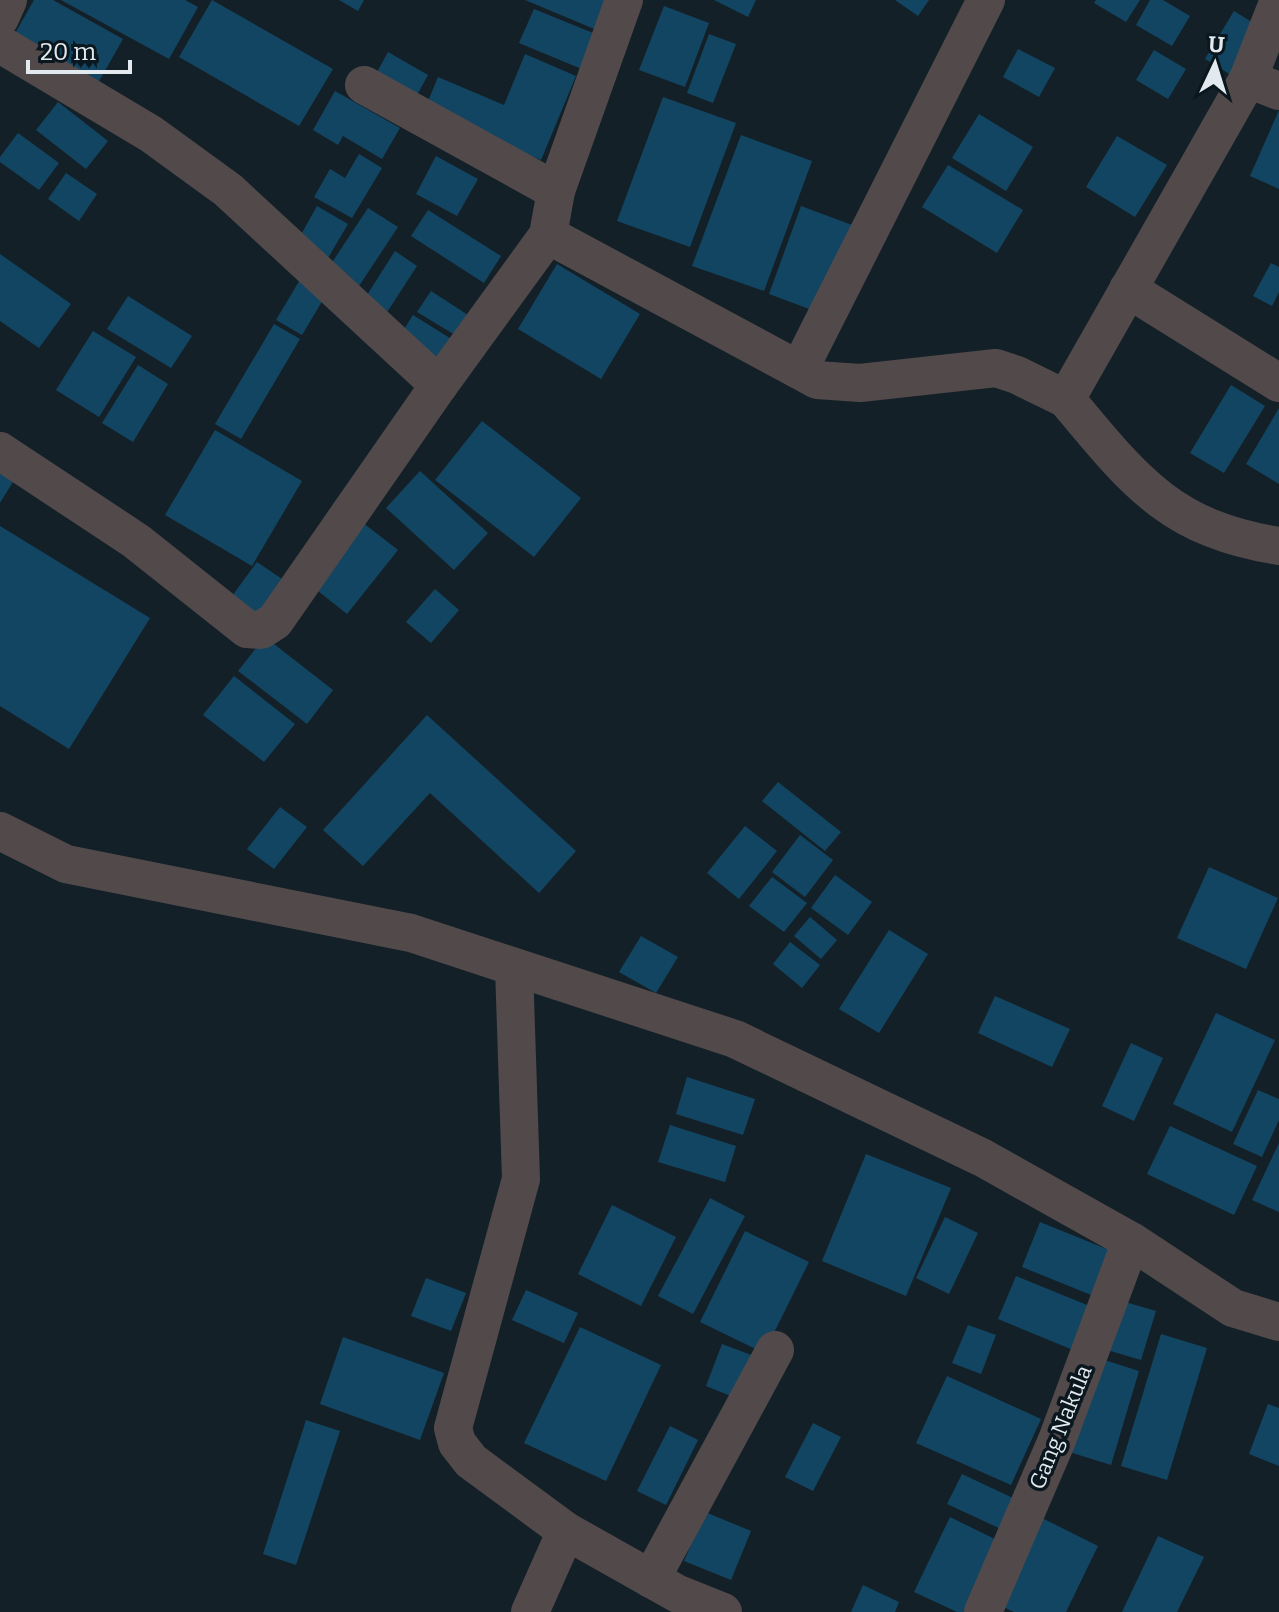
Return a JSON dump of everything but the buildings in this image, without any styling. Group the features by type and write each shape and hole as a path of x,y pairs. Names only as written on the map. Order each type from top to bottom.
{"street":[{"path":"0,18 8,0"},
{"path":"0,451 136,541 247,629 261,630 275,621 548,235 556,191 624,0"},
{"path":"799,370 986,0"},
{"path":"1066,399 1128,289 1264,85 1279,0"},
{"path":"0,44 151,134 228,190 439,385"},
{"path":"364,85 556,191"},
{"path":"548,235 817,380 860,383 996,368 1017,375 1066,399 1120,464 1151,493 1183,516 1220,531 1279,546"},
{"path":"1128,289 1279,383"},
{"path":"0,831 66,864 411,933 735,1039 983,1158 1131,1241 1233,1308 1276,1314"},
{"path":"514,967 521,1179 453,1428 457,1443 471,1461 566,1531 651,1579 723,1612"},
{"name":"Gang Nakula","path":"983,1612 1057,1440 1131,1241"},
{"path":"651,1579 775,1350"},
{"path":"530,1612 566,1531"}]}
